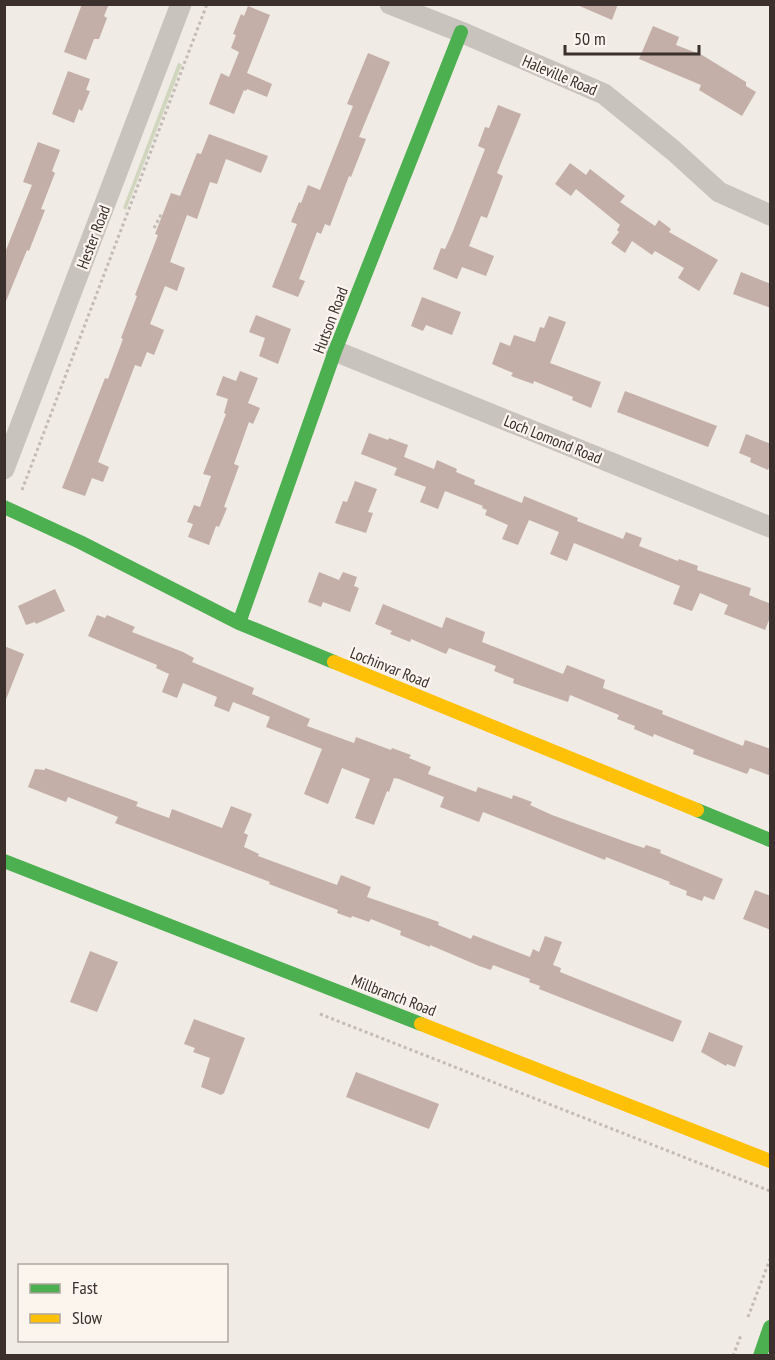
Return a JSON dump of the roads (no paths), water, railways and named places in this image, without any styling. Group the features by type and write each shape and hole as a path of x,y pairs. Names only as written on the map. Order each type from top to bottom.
{"street":[{"name":"Hester Road","path":"4,469 181,4"},
{"name":"Haleville Road","path":"390,4 604,94 674,151 718,192 771,215"},
{"name":"Hutson Road","path":"239,623 335,351 461,32"},
{"name":"Loch Lomond Road","path":"335,351 771,527"},
{"name":"Lochinvar Road","path":"4,507 80,542 239,623 771,840"},
{"name":"Millbranch Road","path":"4,861 771,1161"},
{"path":"760,1356 771,1326"}]}
